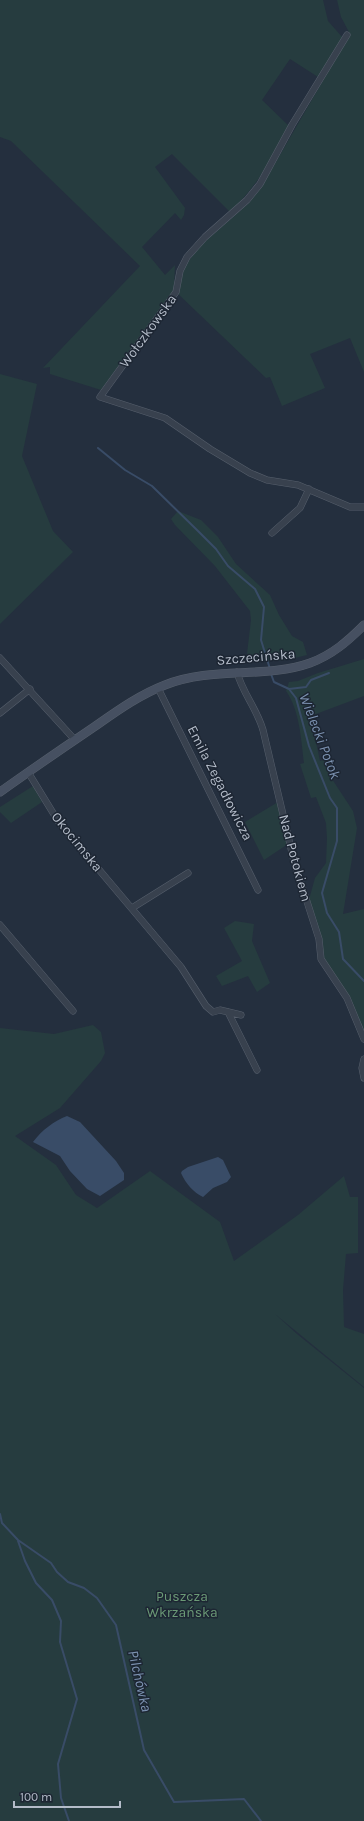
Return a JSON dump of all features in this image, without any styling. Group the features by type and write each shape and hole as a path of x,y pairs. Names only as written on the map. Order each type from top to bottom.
{"main road":[{"name":"Szczecińska","path":"75,740 140,696 158,688 187,678 238,672 284,669 311,663 330,654 349,640 364,625"},
{"path":"0,792 75,740"}],"street":[{"name":"Wołczkowska","path":"347,35 292,126 260,184 247,200 193,249 180,271 176,292 100,397 164,418 250,474 267,480 309,489 341,504 358,508 364,507"},
{"path":"272,533 300,508 309,489"},
{"path":"0,658 30,689 75,740"},
{"name":"Nad Potokiem","path":"238,672 241,684 257,711 264,730 294,862 319,939 321,959 347,998 364,1039"},
{"name":"Emila Zegadłowicza","path":"158,688 258,890"},
{"path":"0,713 30,689"},
{"name":"Okocimska","path":"28,772 58,821 181,967 206,1006 213,1012 220,1010 241,1015"},
{"path":"132,908 188,873"},
{"path":"0,925 73,1011"},
{"path":"228,1012 257,1070"},
{"path":"364,1059 362,1068 364,1078"}],"green space":[{"path":"0,0 323,0 328,21 343,38 318,77 290,59 262,100 290,127 256,182 230,212 172,154 155,167 185,208 184,215 181,220 175,213 142,247 165,275 175,265 174,289 187,263 200,246 249,203 262,186 350,34 341,17 337,0 364,0 364,372 350,338 310,354 325,388 282,406 270,377 266,378 174,290 101,390 50,374 50,367 43,368 140,266 11,141 0,137"},
{"path":"0,374 37,384 22,456 53,531 73,552 0,624"},
{"path":"178,511 201,520 218,537 236,564 270,595 279,615 292,636 303,642 307,655 287,660 246,662 251,620 250,611 215,566 175,525 171,519"},
{"path":"364,659 364,696 308,717 315,738 320,761 326,759 332,779 353,811 357,828 343,914 364,909 364,1032 342,985 323,959 307,897 310,896 315,878 326,863 326,823 316,797 311,798 300,764 304,763 301,735 294,707 286,691 289,682 298,681 318,673"},
{"path":"33,786 42,802 11,823 0,812 0,807"},
{"path":"278,802 288,844 264,860 245,822"},
{"path":"235,921 254,924 252,941 270,983 257,992 248,976 222,986 216,976 242,961 224,928"},
{"name":"Puszcza Wkrzańska","path":"93,1025 101,1032 105,1053 101,1061 60,1108 15,1136 56,1165 76,1195 97,1208 150,1171 220,1222 234,1261 298,1215 344,1176 350,1197 358,1197 358,1253 346,1254 343,1290 344,1327 364,1334 364,1387 275,1314 297,1334 364,1388 364,1821 0,1821 0,1028 54,1034"}],"water":[{"path":"67,1116 80,1122 116,1161 124,1173 124,1180 100,1196 87,1189 70,1171 60,1156 33,1142 48,1126"},
{"path":"218,1157 223,1160 231,1177 227,1182 213,1188 203,1197 190,1187 181,1173 188,1167"}],"waterway":[{"name":"Wielecki Potok","path":"98,448 125,470 152,486 216,549 228,566 255,589 264,607 261,640 270,669"},
{"path":"289,689 306,687 311,680 329,673"},
{"name":"Wielecki Potok","path":"271,674 274,682 289,689 296,698 309,746 330,798 337,808 337,841 322,893 327,913 339,932 343,959 364,981"},
{"name":"Pilchówka","path":"0,1514 2,1523 18,1540 51,1563 57,1572 68,1582 84,1588 97,1598 116,1625 144,1750 174,1802 244,1799 261,1821"},
{"path":"18,1541 25,1561 36,1583 52,1600 61,1621 60,1642 77,1699 58,1764 61,1798 69,1821"}]}
